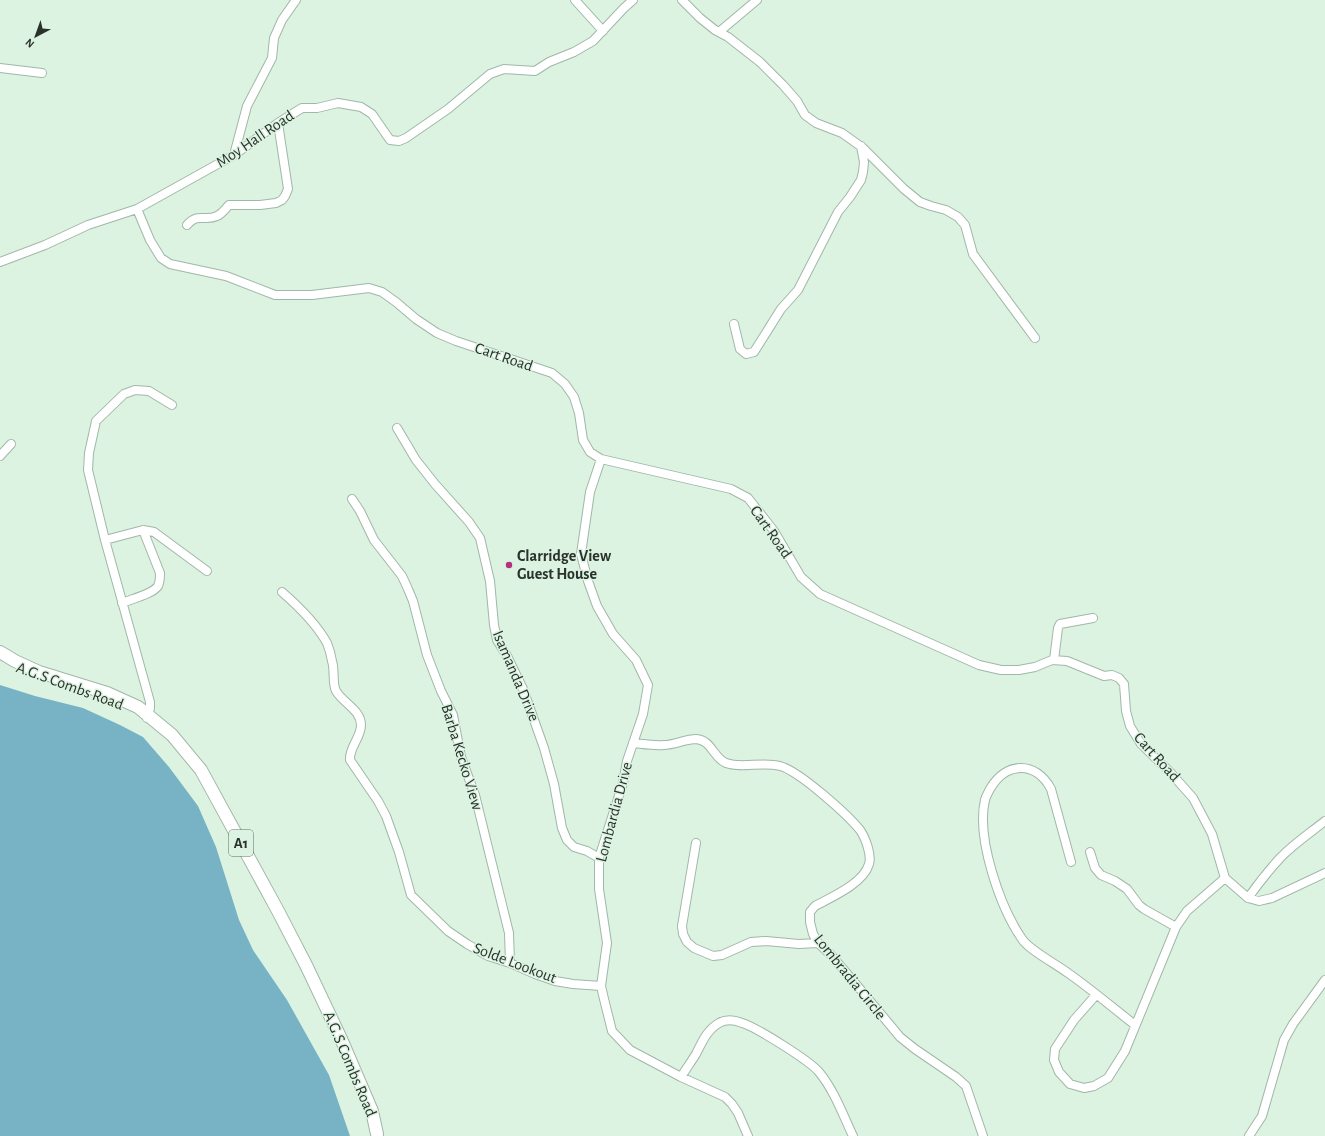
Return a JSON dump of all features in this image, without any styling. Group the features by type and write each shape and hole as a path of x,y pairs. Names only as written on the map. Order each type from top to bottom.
{"main road":[{"name":"A.G.S Combs Road","path":"0,652 15,662 39,672 107,693 138,708 147,717 172,735 201,770 271,897 306,965 342,1041 372,1110 378,1135"},
{"name":"A.G.S Combs Road","path":"0,658 13,666 39,677 106,696 147,717"}],"street":[{"path":"234,155 247,106 272,58 274,38 282,20 296,0"},
{"path":"575,0 603,31"},
{"name":"Moy Hall Road","path":"0,262 44,245 88,225 136,209 234,155 278,123 302,108 317,108 338,103 361,107 372,114 390,140 399,141 406,138 448,109 490,74 504,69 535,71 549,62 574,52 593,41 633,0"},
{"path":"682,0 700,18 728,37 760,62 797,101 805,115 816,123 842,133 861,146 904,189 920,202 946,210 958,217 965,225 973,254 1035,338"},
{"path":"719,32 757,0"},
{"path":"0,68 42,73"},
{"path":"187,225 192,219 199,217 213,218 218,216 228,205 260,205 276,203 282,200 288,189 278,123"},
{"path":"734,324 740,349 746,354 754,352 781,309 798,290 838,212 861,180 864,162 861,146"},
{"name":"Cart Road","path":"136,209 150,240 161,258 170,264 226,276 275,295 312,295 369,288 382,292 416,319 437,333 456,341 552,373 566,384 574,397 583,440 590,452 602,459 656,470 731,489 748,498 774,532 801,577 820,594 978,665 1001,670 1018,670 1035,667 1052,660 1067,660 1104,676 1112,675 1119,678 1124,684 1126,711 1130,726 1141,744 1169,771 1193,798 1212,834 1225,878"},
{"path":"147,717 150,702 104,540 88,470 89,453 96,421 124,394 135,390 150,391 172,405"},
{"name":"Isamanda Drive","path":"397,428 416,460 469,522 480,538 490,581 494,625 497,640 507,656 523,690 544,748 554,784 562,828 567,840 574,847 587,851 599,858"},
{"path":"0,456 11,444"},
{"name":"Lombardia Drive","path":"602,459 590,492 581,554 588,581 597,606 613,634 636,660 648,685 643,714 627,761 623,783 599,858 599,889 607,943 601,986 612,1031 630,1050 680,1077 725,1097 738,1113 748,1136"},
{"name":"Barba Kecko View","path":"352,499 360,511 374,540 399,572 408,589 413,601 427,655 441,691 453,715 461,757 475,795 509,933 510,963"},
{"path":"104,540 143,530 154,532 207,571"},
{"path":"122,603 153,591 158,586 160,580 160,573 143,530"},
{"name":"Solde Lookout","path":"282,592 298,606 327,643 333,664 335,690 354,710 362,724 361,730 350,753 350,760 378,801 386,816 399,852 411,895 448,931 488,956 555,980 601,986"},
{"path":"1054,660 1058,628 1060,624 1092,618"},
{"name":"Lombradia Circle","path":"634,743 664,746 696,739 706,742 718,758 725,763 734,765 764,763 781,766 796,774 820,792 860,831 868,847 869,864 861,879 815,906 810,912 810,922 813,934 818,943 830,954 900,1037 915,1050 956,1077 966,1086 983,1136"},
{"path":"1071,862 1051,789 1046,780 1035,771 1021,768 1008,770 1000,776 985,799 983,833 987,854 1000,896 1014,926 1023,941 1046,959 1068,973 1135,1025"},
{"path":"1248,898 1261,879 1281,857 1302,838 1325,821"},
{"path":"696,843 682,926 683,934 687,942 694,948 713,956 722,955 752,942 766,941 798,944 818,943"},
{"path":"1090,852 1095,868 1101,875 1115,881 1127,889 1144,909 1176,926"},
{"path":"1096,995 1074,1020 1055,1049 1054,1060 1059,1072 1070,1084 1084,1088 1094,1086 1108,1078 1125,1051 1176,926 1187,911 1225,878 1248,898 1259,901 1272,898 1325,873"},
{"path":"1249,1136 1262,1116 1284,1040 1293,1024 1325,980"},
{"path":"680,1077 704,1038 713,1027 721,1022 731,1020 743,1023 755,1028 818,1070 842,1111 853,1136"}],"water":[{"path":"0,685 35,696 83,708 120,725 143,737 169,767 198,806 216,847 239,920 253,950 287,1000 329,1075 350,1136 0,1136"}],"place":[{"name":"Clarridge View Guest House","path":"509,565"}]}
